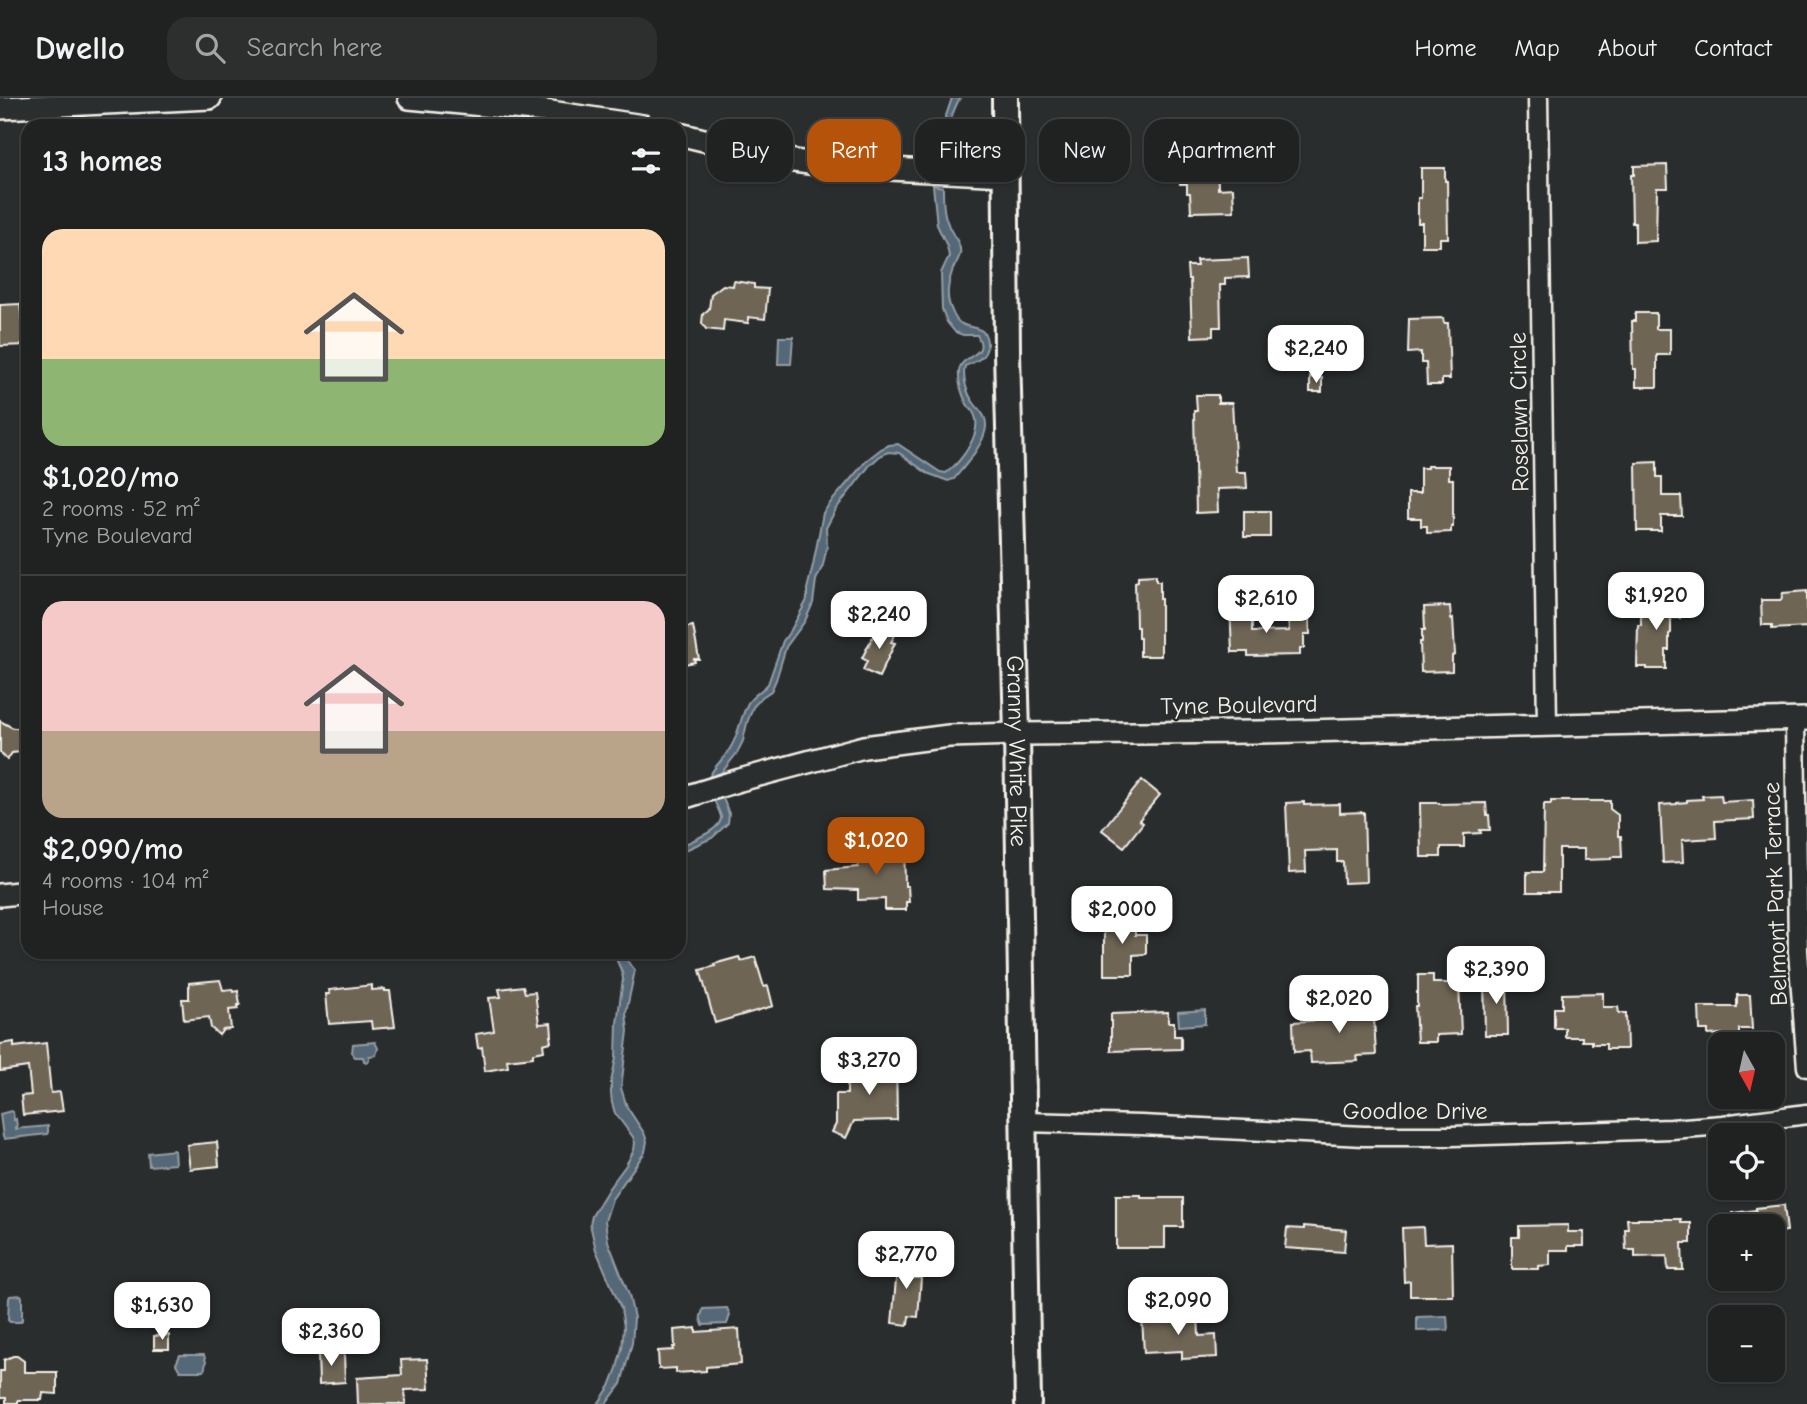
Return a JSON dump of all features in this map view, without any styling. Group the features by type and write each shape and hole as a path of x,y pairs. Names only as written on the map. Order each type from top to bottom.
{"main road":[{"name":"Granny White Pike","path":"1004,98 1004,119"},
{"name":"Granny White Pike","path":"1005,182 1028,1404"}],"street":[{"path":"0,108 210,98"},
{"path":"409,98 597,119"},
{"name":"Roselawn Circle","path":"1538,98 1548,725"},
{"path":"686,136 786,160 833,166 915,170"},
{"name":"Tyne Boulevard","path":"686,797 864,747 949,736 1801,720"},
{"name":"Belmont Park Terrace","path":"1801,720 1798,951 1807,1068"},
{"path":"0,895 21,893"},
{"name":"Goodloe Drive","path":"1023,1122 1364,1136 1452,1136 1671,1129 1807,1114"}],"water":[{"path":"952,98 960,98 952,119 945,119"},
{"path":"933,185 943,187 945,215 960,250 949,285 950,306 959,322 979,329 987,339 985,354 965,366 964,371 969,395 983,414 985,433 968,461 954,479 948,481 927,473 899,453 888,452 870,465 836,509 826,528 827,546 816,580 813,603 805,621 786,647 771,691 753,707 737,753 719,776 709,777 732,745 748,703 768,684 783,641 807,600 823,513 831,502 867,460 889,445 898,444 940,472 946,473 964,454 974,437 976,420 962,393 959,372 964,361 978,352 980,342 977,335 955,332 942,309 941,273 949,256 937,225"},
{"path":"779,337 793,337 791,364 778,364"},
{"path":"723,798 729,814 728,823 712,838 686,850 686,844 704,835 720,822 721,817 714,800"},
{"path":"616,959 626,959 635,970 626,1013 628,1031 621,1088 627,1107 647,1141 645,1152 612,1199 605,1221 608,1241 629,1295 634,1318 632,1343 621,1384 606,1404 598,1404 610,1386 617,1368 624,1327 621,1308 596,1250 590,1224 609,1188 626,1165 635,1143 615,1113 612,1103 611,1082 616,1058 622,972"},
{"path":"1205,1010 1205,1024 1179,1026 1178,1012"},
{"path":"375,1042 378,1048 376,1055 369,1056 367,1062 363,1057 355,1057 352,1053 353,1044"},
{"path":"11,1111 14,1120 16,1119 15,1129 48,1126 47,1134 4,1139 0,1114"},
{"path":"174,1150 175,1164 149,1166 148,1153"},
{"path":"21,1295 22,1320 10,1322 9,1298"},
{"path":"727,1308 730,1315 727,1324 703,1325 703,1309"},
{"path":"1447,1316 1448,1330 1417,1331 1417,1317"},
{"path":"180,1355 204,1355 204,1371 180,1371 176,1364"}],"building":[{"path":"1667,165 1668,188 1657,188 1656,241 1635,242 1631,175 1634,175 1634,166"},
{"path":"1421,168 1445,168 1448,238 1440,238 1440,246 1422,246 1422,223 1418,223"},
{"path":"1218,182 1218,189 1233,188 1234,211 1191,212 1187,184 1180,184"},
{"path":"1248,258 1249,277 1225,278 1225,285 1220,285 1221,327 1213,327 1213,336 1192,337 1187,266 1197,266 1196,260"},
{"path":"734,281 754,284 754,288 768,289 765,319 748,317 748,323 724,320 723,331 706,329 702,323 703,314 709,309 711,294 723,285 733,286"},
{"path":"20,304 21,345 0,346 0,305"},
{"path":"1635,313 1656,313 1656,329 1670,329 1670,355 1657,355 1657,387 1636,387 1632,321 1635,321"},
{"path":"1443,318 1444,323 1448,323 1450,379 1442,379 1442,385 1427,385 1426,363 1421,363 1421,352 1408,353 1409,319"},
{"path":"1310,377 1322,378 1322,392 1310,392"},
{"path":"1196,395 1218,395 1218,403 1232,403 1236,472 1246,472 1247,488 1217,489 1218,512 1196,513"},
{"path":"1657,462 1657,477 1662,477 1662,496 1681,496 1682,516 1661,516 1661,531 1637,531 1636,463"},
{"path":"1449,466 1449,479 1453,479 1451,532 1427,533 1427,526 1421,526 1421,518 1408,518 1408,493 1420,493 1420,468"},
{"path":"1244,511 1270,511 1270,537 1244,537"},
{"path":"1156,575 1156,581 1160,581 1161,656 1140,656 1135,582 1138,581 1138,576"},
{"path":"1807,591 1807,627 1772,629 1772,625 1762,625 1761,600 1781,600 1783,593"},
{"path":"1645,599 1680,600 1680,618 1671,618 1666,669 1637,667 1638,625 1641,625 1641,616 1645,615"},
{"path":"1252,603 1252,632 1289,631 1290,616 1309,616 1310,634 1304,634 1304,648 1300,648 1300,655 1248,656 1248,652 1232,652 1230,604"},
{"path":"1450,606 1455,655 1452,656 1452,671 1421,672 1420,642 1422,630 1425,630 1424,607"},
{"path":"693,626 699,659 686,664 686,628"},
{"path":"882,626 896,633 891,642 895,643 879,677 863,670 867,661 862,658 874,634 878,635"},
{"path":"0,721 13,728 21,728 21,752 12,753 7,760 0,752"},
{"path":"1142,780 1160,795 1139,820 1143,823 1124,847 1102,830"},
{"path":"1721,795 1722,802 1753,800 1754,819 1715,821 1716,838 1682,840 1683,862 1663,863 1660,805"},
{"path":"1551,801 1610,801 1610,809 1618,815 1622,857 1584,860 1584,849 1559,849 1559,892 1527,892 1527,872 1543,872 1544,804 1551,804"},
{"path":"1304,802 1304,805 1340,804 1340,813 1364,812 1366,882 1344,883 1343,862 1337,862 1337,850 1305,851 1306,872 1289,873 1286,803"},
{"path":"1420,803 1486,803 1490,830 1464,834 1464,847 1441,847 1441,857 1421,857"},
{"path":"883,840 904,840 905,886 908,886 909,902 906,902 906,910 885,910 885,899 858,900 858,890 827,889 826,870 858,867 858,859 884,858"},
{"path":"1112,916 1135,916 1135,935 1146,935 1146,954 1133,955 1133,975 1104,975 1104,931 1107,931 1107,921 1112,921"},
{"path":"739,957 741,961 755,957 764,987 768,986 773,1006 715,1023 700,970"},
{"path":"1418,975 1433,975 1433,983 1459,983 1461,1034 1436,1035 1436,1042 1417,1042 1415,1006"},
{"path":"1484,977 1507,977 1508,1035 1485,1035"},
{"path":"220,980 223,990 238,991 240,1005 238,1009 229,1010 231,1029 223,1030 219,1035 211,1028 209,1017 184,1020 182,999 189,999 189,983"},
{"path":"372,985 372,990 390,991 395,1027 372,1029 371,1021 329,1024 326,994 330,994 329,990"},
{"path":"523,986 525,993 535,992 539,1024 551,1023 551,1042 543,1044 544,1051 533,1053 533,1057 507,1060 508,1067 485,1071 482,1047 478,1048 476,1034 494,1031 489,998 501,997 499,989"},
{"path":"1603,993 1603,1007 1618,1007 1619,1013 1626,1013 1627,1049 1606,1049 1606,1044 1592,1044 1592,1041 1582,1041 1582,1037 1565,1037 1565,1028 1554,1028 1554,1008 1562,1008 1562,994"},
{"path":"1737,995 1750,995 1752,1029 1739,1029 1739,1032 1700,1030 1699,1007 1737,1007"},
{"path":"1373,999 1376,1055 1357,1056 1358,1061 1311,1063 1310,1051 1294,1052 1293,1022 1335,1019 1334,1008 1353,1007 1353,1000"},
{"path":"1168,1012 1168,1022 1174,1022 1174,1036 1181,1036 1181,1049 1111,1051 1111,1014"},
{"path":"14,1042 14,1047 46,1043 51,1093 60,1092 63,1111 23,1115 21,1096 31,1095 28,1067 0,1071 0,1044"},
{"path":"870,1057 896,1057 897,1120 854,1121 846,1138 832,1132 836,1124 836,1094 847,1094 847,1080 871,1079"},
{"path":"217,1142 219,1166 190,1169 187,1145"},
{"path":"1116,1195 1183,1198 1183,1227 1165,1227 1165,1248 1116,1248"},
{"path":"1784,1205 1787,1231 1785,1214 1732,1214"},
{"path":"1627,1219 1681,1219 1681,1223 1691,1223 1691,1243 1682,1243 1683,1270 1668,1270 1667,1256 1635,1257 1635,1250 1626,1250"},
{"path":"1568,1225 1568,1232 1584,1232 1584,1246 1568,1246 1568,1250 1550,1250 1550,1265 1538,1266 1538,1269 1512,1269 1512,1237 1519,1237 1519,1226"},
{"path":"1304,1226 1346,1230 1344,1252 1285,1248 1287,1228 1304,1229"},
{"path":"1423,1227 1424,1244 1452,1243 1453,1296 1410,1296 1410,1281 1404,1282 1402,1228"},
{"path":"894,1256 915,1258 913,1278 921,1278 918,1317 909,1316 908,1325 892,1323 897,1269 893,1269"},
{"path":"1198,1315 1199,1336 1216,1335 1217,1357 1182,1359 1182,1351 1144,1353 1142,1318"},
{"path":"696,1328 696,1332 739,1329 741,1364 706,1367 706,1371 676,1373 676,1368 659,1369 658,1351 674,1350 674,1330"},
{"path":"169,1335 169,1349 154,1349 154,1336"},
{"path":"344,1353 345,1382 319,1384 318,1354"},
{"path":"13,1356 24,1361 24,1372 57,1372 57,1394 43,1393 42,1400 18,1400 18,1403 6,1403 6,1398 0,1398 0,1371 4,1371 4,1360"},
{"path":"427,1359 429,1389 405,1390 406,1404 358,1404 357,1378 402,1375 401,1360"}]}
